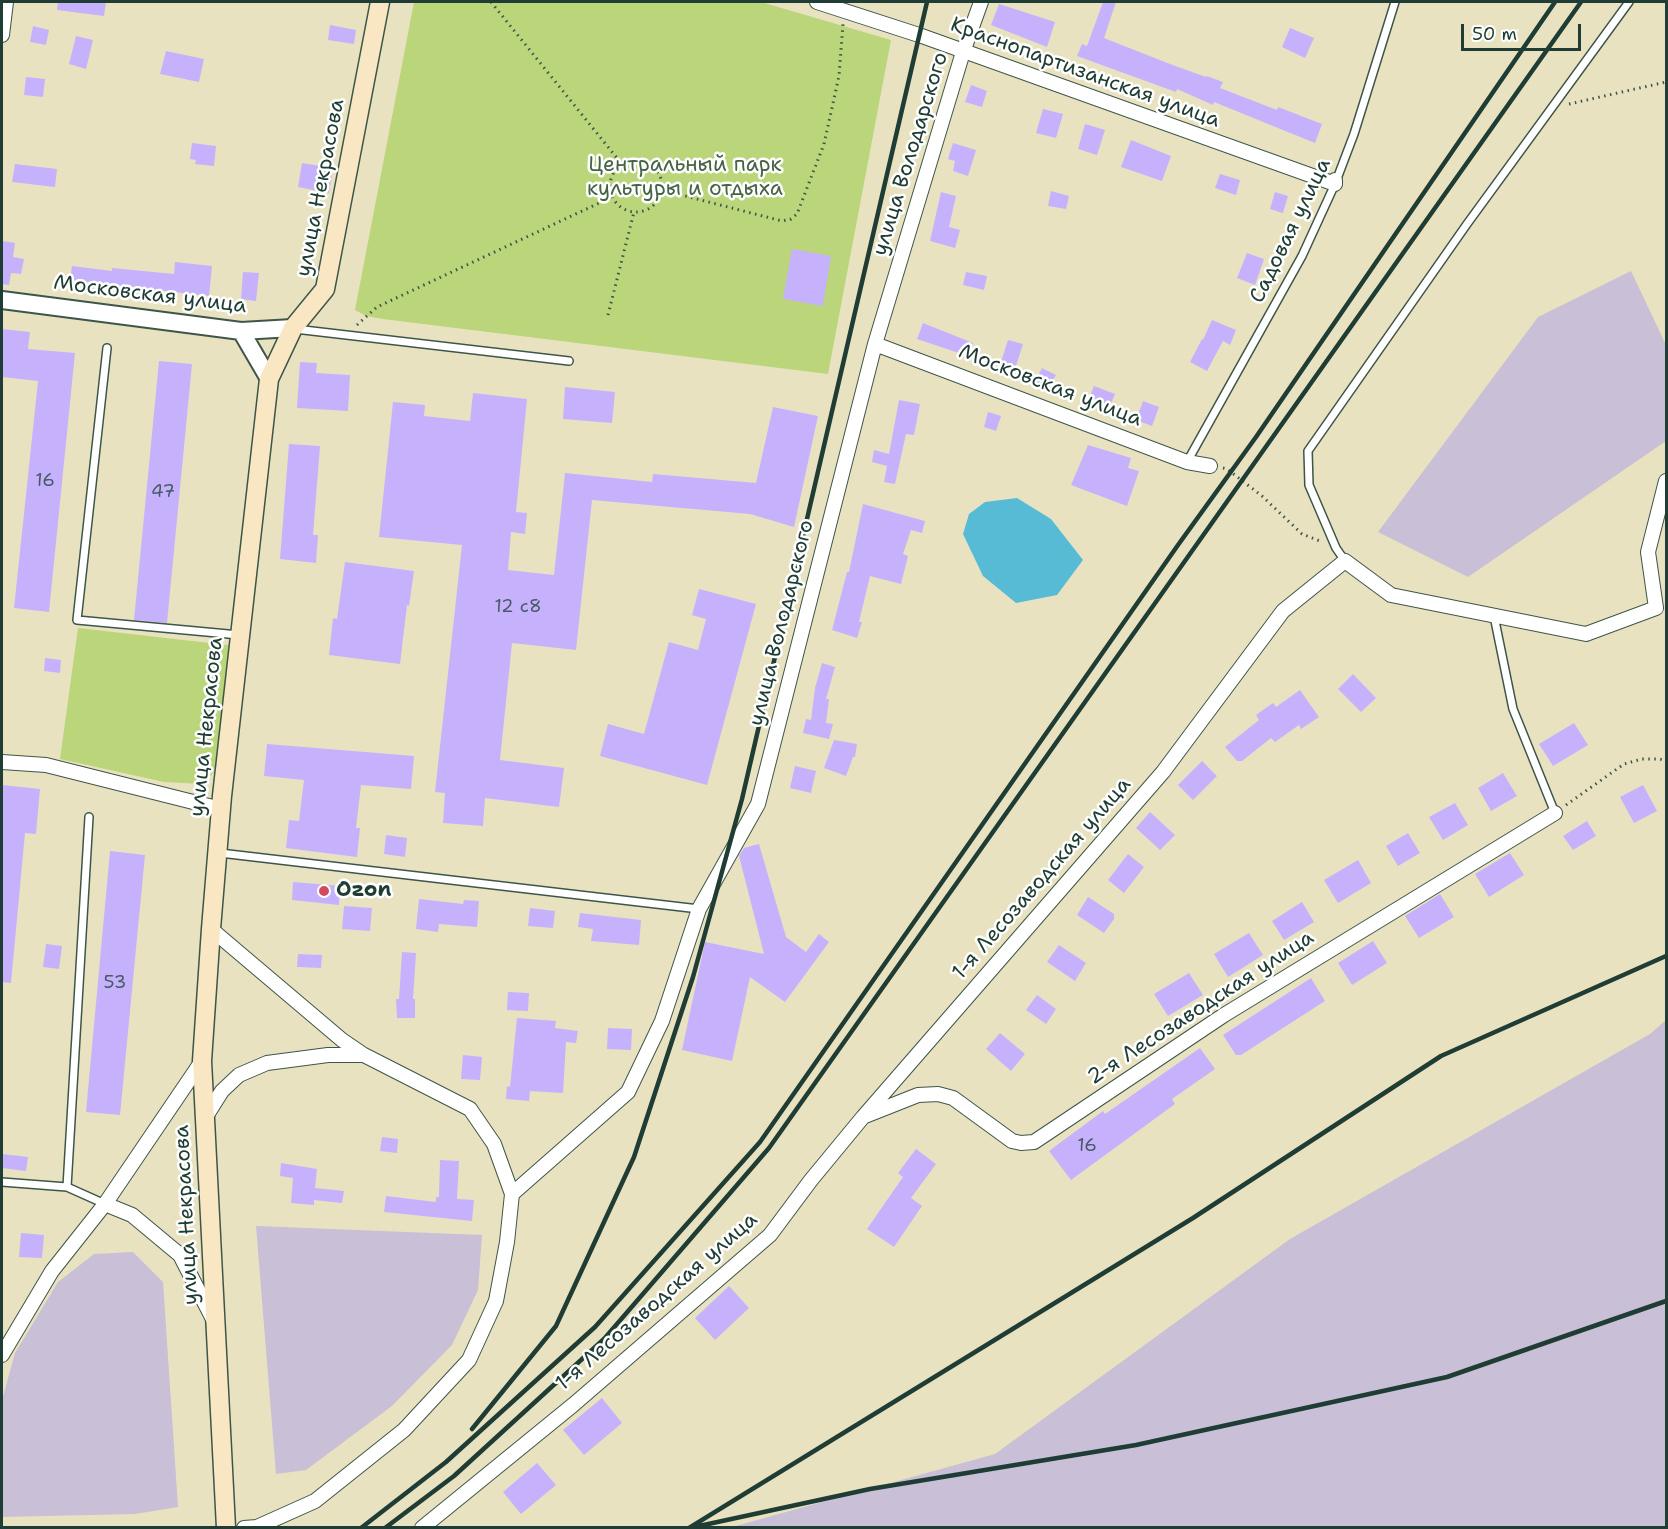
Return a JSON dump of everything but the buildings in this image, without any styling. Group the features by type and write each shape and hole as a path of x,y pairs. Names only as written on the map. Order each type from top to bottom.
{"main road":[{"name":"улица Некрасова","path":"226,1527 202,1061 221,809 269,380 293,328 325,290 380,2"}],"street":[{"path":"2,35 6,2"},
{"name":"Краснопартизанская улица","path":"818,2 919,35 1335,182"},
{"name":"улица Володарского","path":"512,1194 628,1092 662,1021 699,909 758,804 875,344 963,52 981,2"},
{"name":"Московская улица","path":"2,300 241,331 293,328"},
{"path":"241,331 269,380"},
{"name":"Московская улица","path":"875,344 1187,462 1210,466"},
{"path":"1666,481 1648,552 1656,608 1666,619"},
{"path":"1346,561 1391,595 1586,634 1656,608"},
{"name":"1-я Лесозаводская улица","path":"422,1527 573,1405 770,1235 811,1180 863,1117 1163,772 1283,611 1346,561"},
{"path":"2,762 46,765 221,809"},
{"name":"2-я Лесозаводская улица","path":"863,1117 918,1095 938,1094 953,1098 1012,1141 1035,1143 1224,1015 1555,813"},
{"path":"211,929 342,1040 364,1055 470,1109 494,1144 512,1194 507,1242 496,1301 469,1360 404,1430 315,1501 257,1527 244,1527"},
{"path":"205,1118 222,1091 239,1075 267,1063 328,1055 364,1055"},
{"path":"2,1355 52,1271 105,1204 202,1061"},
{"path":"105,1204 132,1215 180,1255 216,1324"}],"lane":[{"name":"Садовая улица","path":"1187,462 1302,256 1354,134 1395,2"},
{"path":"1346,561 1336,548 1309,486 1308,451 1467,224 1629,2"},
{"path":"293,328 569,361"},
{"path":"107,348 77,620 239,635"},
{"path":"1494,615 1513,709 1555,813"},
{"path":"67,1187 89,817"},
{"path":"217,852 699,909"},
{"path":"2,1182 67,1187 105,1204"}],"path":[{"path":"491,2 621,163"},
{"path":"662,190 782,221 791,219 797,214 824,144 839,76 844,10"},
{"path":"1552,107 1666,82"},
{"path":"640,160 648,162 660,174 662,190 655,204 648,209 634,212 624,210 612,197 610,182 612,174 621,163 640,160"},
{"path":"346,335 377,308 612,197"},
{"path":"608,315 634,212"},
{"path":"1210,466 1227,469 1262,496 1302,534 1336,548"},
{"path":"1555,813 1624,764 1642,759 1666,761"}],"shaded area":[{"path":"1631,271 1666,345 1666,441 1468,577 1378,532 1538,317"},
{"path":"1666,1020 1666,1527 732,1527 995,1454 1290,1239 1650,1034"},
{"path":"256,1226 482,1235 478,1290 452,1345 392,1406 306,1470 276,1474"},
{"path":"133,1252 163,1282 178,1507 135,1514 2,1517 2,1400 15,1353 58,1282 94,1254"}],"green space":[{"name":"Центральный парк культуры и отдыха","path":"414,2 761,2 891,40 828,374 383,319 366,316 355,310"},
{"path":"78,628 236,646 214,772 203,784 164,782 60,759"}],"water":[{"path":"1017,498 1051,519 1083,560 1057,595 1016,603 983,576 963,534 969,514 985,502"}],"railway":[{"path":"472,1429 556,1326 634,1157 693,977 742,799 927,2"},
{"path":"361,1528 446,1462 595,1327 760,1142 1256,437 1555,2"},
{"path":"385,1528 454,1476 604,1339 769,1148 1581,2"},
{"path":"689,1528 1193,1218 1441,1056 1666,956"},
{"path":"699,1526 870,1489 1136,1445 1447,1377 1666,1301"}],"place":[{"name":"Ozon","path":"324,891"}]}
